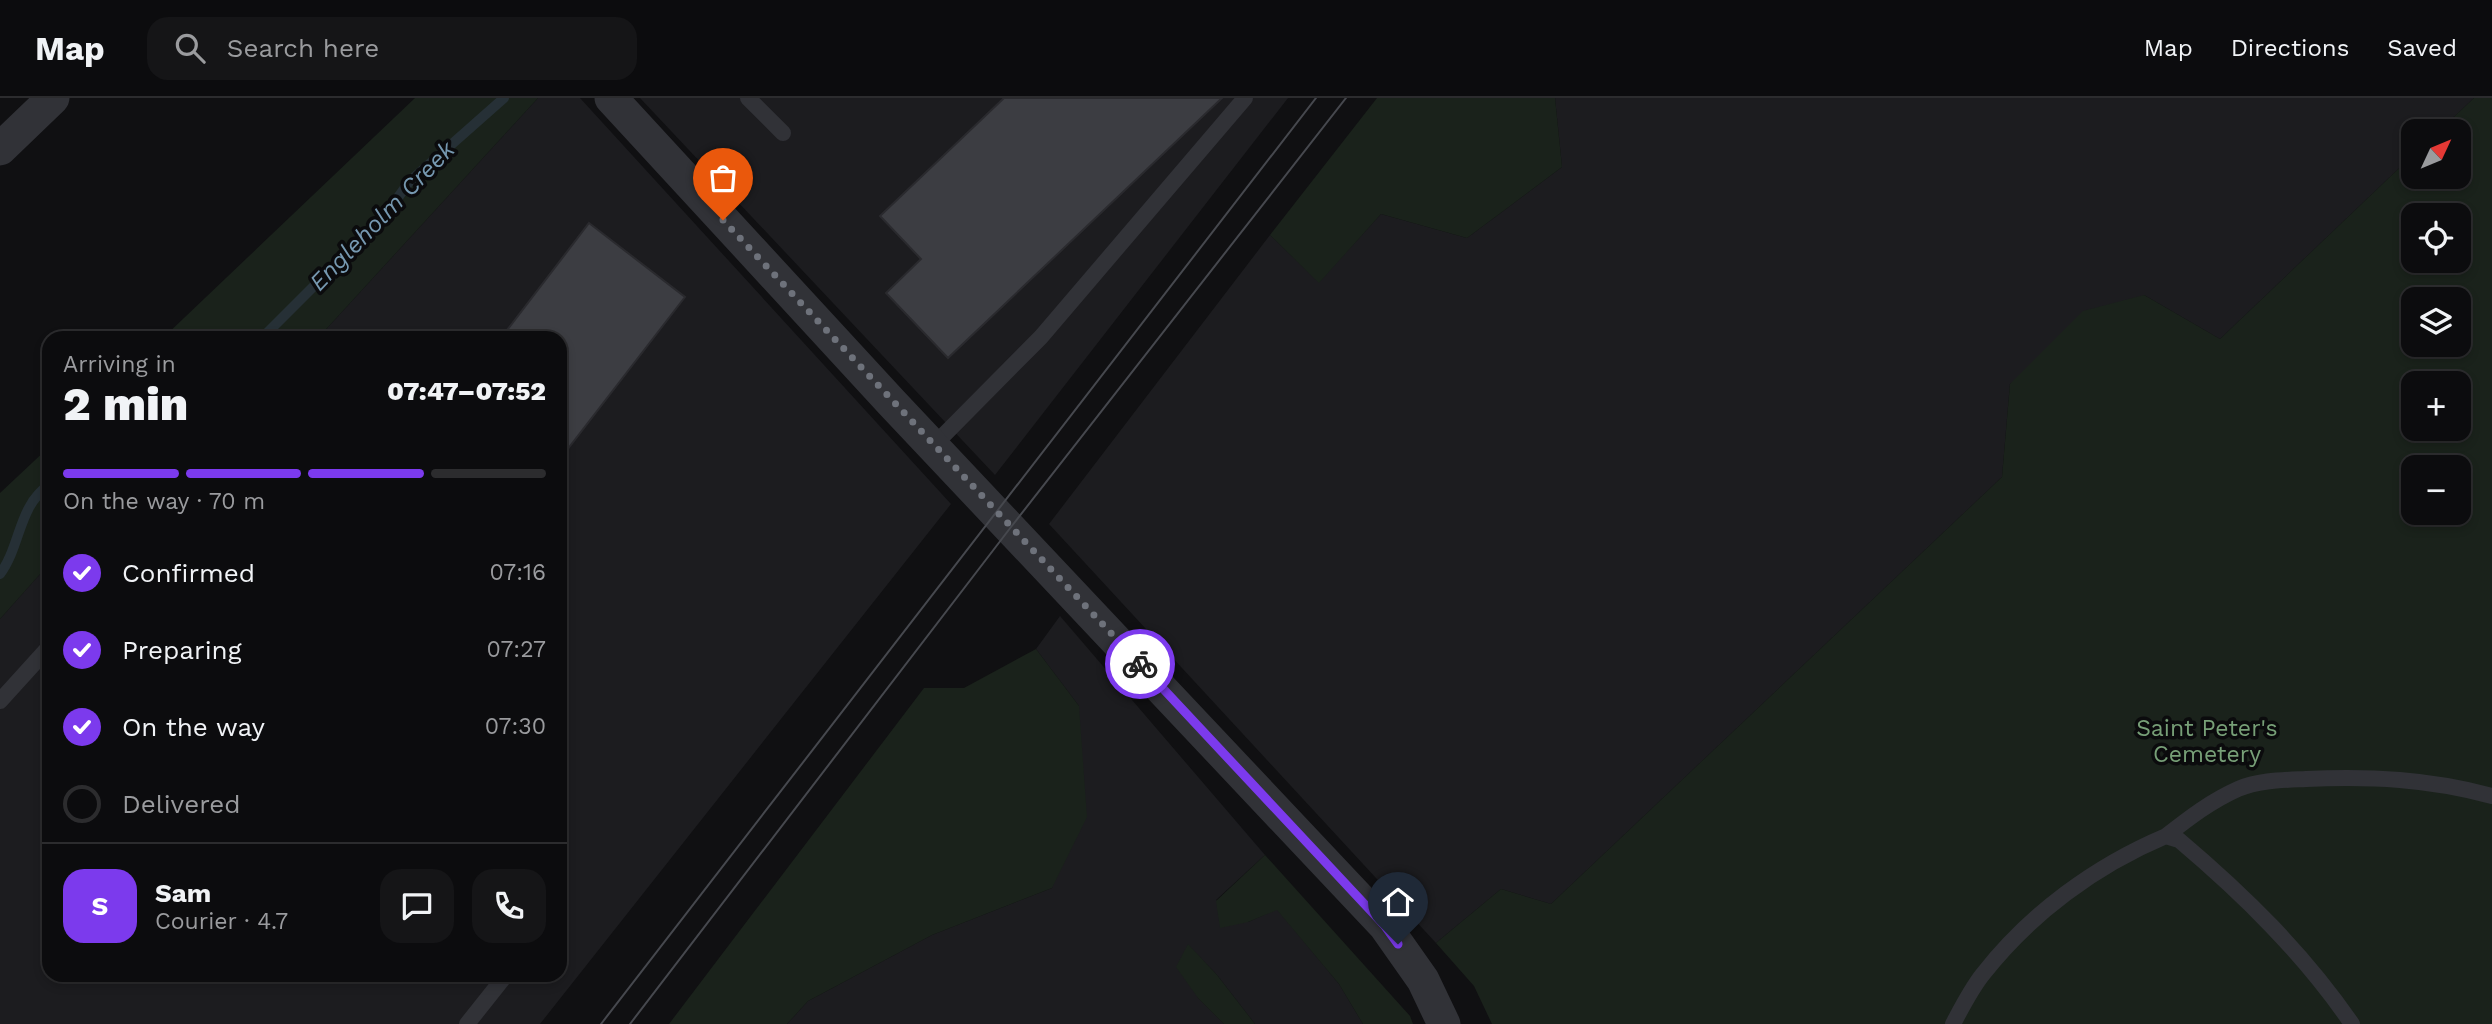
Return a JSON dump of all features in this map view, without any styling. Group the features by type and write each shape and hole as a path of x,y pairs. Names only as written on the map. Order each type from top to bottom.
{"street":[{"path":"0,149 53,98"},
{"path":"611,98 933,446 1385,926 1423,980 1444,1024"}],"lane":[{"path":"748,98 783,133"},
{"path":"933,446 1041,337 1245,98"},
{"path":"0,701 42,655"},
{"path":"1952,1024 1982,975 2031,921 2073,888 2166,836 2202,808 2239,788 2274,780 2365,776 2437,783 2492,795"},
{"path":"2166,836 2179,840 2267,920 2329,991 2352,1024"},
{"path":"467,1024 500,982"}],"shaded area":[{"path":"538,98 580,98 951,504 540,1024 0,1024 0,619 42,572 42,982 567,982 567,331 324,331"},
{"path":"640,98 1288,98 995,475"},
{"path":"1555,98 2474,98 2452,119 2401,119 2401,166 2220,339 2144,295 2010,384 2002,477 1551,904 1501,889 1436,943 1049,524 1270,235 1319,282 1381,214 1467,238 1562,167"},
{"path":"1060,616 1265,855 1216,900 1248,922 1277,909 1339,984 1363,1024 1255,1024 1217,975 1188,945 1198,998 1224,1024 787,1024 808,1001 932,935 1052,888 1079,706 1036,649"}],"green space":[{"path":"415,98 538,98 324,331 170,331"},
{"path":"1377,98 1555,98 1562,167 1467,238 1381,214 1319,283 1270,235"},
{"name":"Saint Peter's Cemetery","path":"2474,98 2492,98 2492,1024 1492,1024 1474,986 1436,943 1501,889 1551,904 2002,477 2010,384 2083,311 2144,295 2220,339 2401,166 2401,189 2471,189 2471,119 2452,119"},
{"path":"42,454 42,572 0,619 0,493"},
{"path":"1036,649 1079,706 1087,817 1052,888 932,935 808,1001 787,1024 669,1024 924,688 964,688"},
{"path":"1265,855 1410,1016 1413,1024 1363,1024 1339,984 1277,910 1248,922 1220,928 1216,901"},
{"path":"1188,944 1217,975 1255,1024 1224,1024 1198,998 1176,967"}],"building":[{"path":"1004,98 1222,98 948,358 886,293 921,259 880,216"},
{"path":"589,223 685,297 567,450 567,331 506,331"}],"waterway":[{"name":"Engleholm Creek","path":"269,331 387,213 409,182 504,98"},
{"name":"Engleholm Creek","path":"0,574 7,563 25,515 42,491"}],"tram line":[{"path":"601,1024 1316,98"},
{"path":"630,1024 1011,527 1346,98"}],"way so far":[{"path":"723,220 1140,664"}],"route":[{"path":"1140,664 1385,926 1398,944"}]}
